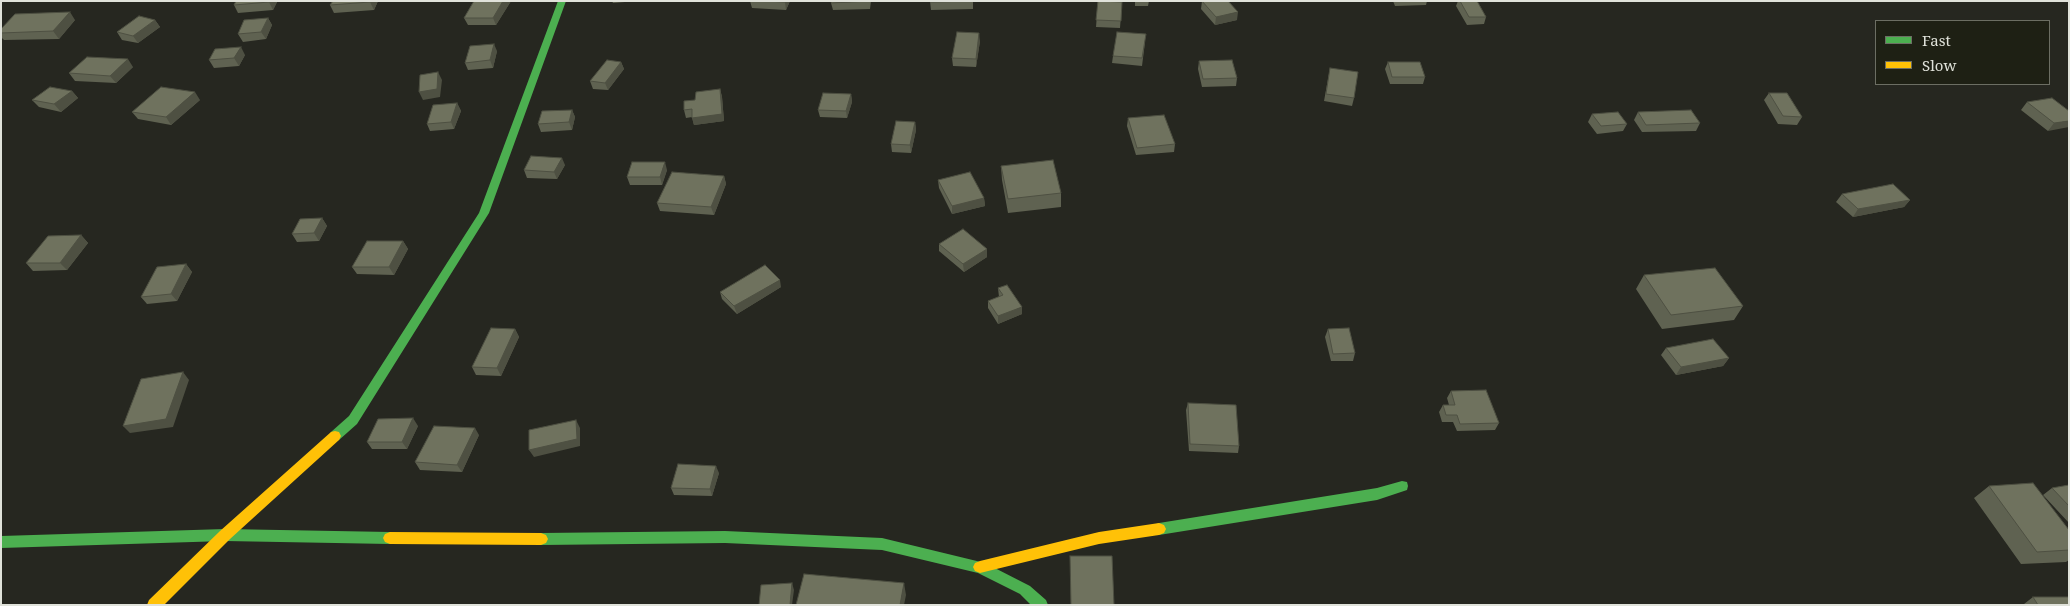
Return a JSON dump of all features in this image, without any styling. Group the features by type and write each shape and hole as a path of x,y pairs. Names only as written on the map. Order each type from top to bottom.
{"street":[{"path":"154,605 225,536 352,420 484,213 562,1"},
{"path":"980,567 1099,538 1376,494 1402,486"},
{"path":"1,542 225,536 493,540 734,537 882,544 980,567 1025,590 1041,605"}],"building":[{"path":"236,1 269,1 269,2 234,5"},
{"path":"333,1 371,1 330,5"},
{"path":"474,1 503,1 493,18 464,18"},
{"path":"832,1 869,1 831,3"},
{"path":"930,1 973,1 930,2"},
{"path":"1098,1 1122,2 1121,21 1096,20"},
{"path":"1202,1 1228,1 1238,12 1216,17"},
{"path":"1460,1 1477,1 1486,17 1469,17"},
{"path":"70,12 53,31 1,33 1,29 15,14"},
{"path":"139,16 155,20 133,36 117,32"},
{"path":"268,18 261,32 238,34 244,20"},
{"path":"957,32 979,33 976,59 952,58"},
{"path":"1117,32 1146,34 1142,58 1113,56"},
{"path":"494,44 490,60 465,63 470,46"},
{"path":"241,47 234,58 209,60 215,49"},
{"path":"87,57 128,59 110,76 69,73"},
{"path":"607,60 621,62 605,83 590,81"},
{"path":"1232,60 1237,78 1203,79 1199,61"},
{"path":"1388,62 1420,62 1425,77 1392,77"},
{"path":"1330,68 1358,72 1354,98 1326,94"},
{"path":"438,72 437,89 419,92 420,75"},
{"path":"50,87 72,91 54,104 32,100"},
{"path":"161,87 195,92 166,117 132,112"},
{"path":"720,89 722,114 692,118 692,109 684,110 684,101 695,100 696,92"},
{"path":"823,93 851,94 846,111 818,110"},
{"path":"1769,93 1787,93 1802,117 1783,116"},
{"path":"2052,98 2069,111 2069,121 2054,123 2027,102"},
{"path":"457,103 451,122 427,124 433,105"},
{"path":"572,110 569,122 538,124 542,111"},
{"path":"1691,110 1700,123 1646,125 1638,112"},
{"path":"1618,112 1627,124 1601,126 1592,114"},
{"path":"1164,115 1175,144 1137,148 1128,118"},
{"path":"896,121 915,122 910,145 891,144"},
{"path":"531,156 562,158 554,172 524,170"},
{"path":"1053,160 1061,193 1008,199 1001,166"},
{"path":"632,162 665,162 660,177 627,177"},
{"path":"672,172 724,176 711,207 657,203"},
{"path":"970,172 984,198 952,206 938,180"},
{"path":"1893,184 1910,200 1858,209 1842,194"},
{"path":"322,218 314,233 292,234 300,219"},
{"path":"963,229 987,249 963,264 939,244"},
{"path":"81,235 60,263 26,263 48,236"},
{"path":"367,241 403,241 389,267 352,267"},
{"path":"186,264 171,294 141,297 157,267"},
{"path":"765,265 780,280 734,306 720,292"},
{"path":"1715,268 1743,306 1671,315 1644,275"},
{"path":"1007,285 1022,307 998,316 988,301 1003,295 998,288"},
{"path":"491,328 515,329 497,368 472,367"},
{"path":"1349,328 1355,353 1333,354 1328,329"},
{"path":"1713,339 1729,358 1681,367 1666,348"},
{"path":"183,372 166,419 123,426 141,379"},
{"path":"1486,390 1499,423 1460,424 1457,415 1446,415 1443,405 1455,405 1451,391"},
{"path":"1188,403 1236,405 1239,446 1190,444"},
{"path":"413,418 402,442 367,442 378,419"},
{"path":"576,420 577,439 529,450 529,430"},
{"path":"434,426 475,428 457,465 415,462"},
{"path":"678,464 716,466 710,489 671,488"},
{"path":"2033,483 2069,530 2069,550 2037,552 1989,486"},
{"path":"2069,485 2069,506 2052,488"},
{"path":"1070,556 1112,556 1114,605 1071,605"},
{"path":"804,574 904,583 900,605 796,605"},
{"path":"792,583 790,605 759,605 761,585"},
{"path":"2033,597 2069,597 2069,605 2038,605"}],"traffic: fast":[{"path":"335,436 353,420 484,213 562,1"},
{"path":"1159,529 1377,494 1402,486"},
{"path":"1,542 225,535 390,538"},
{"path":"541,539 725,537 882,544 980,567 1025,590 1041,605"}],"traffic: slow":[{"path":"154,605 225,535 335,436"},
{"path":"980,567 1099,538 1159,529"},
{"path":"390,538 541,539"}]}
